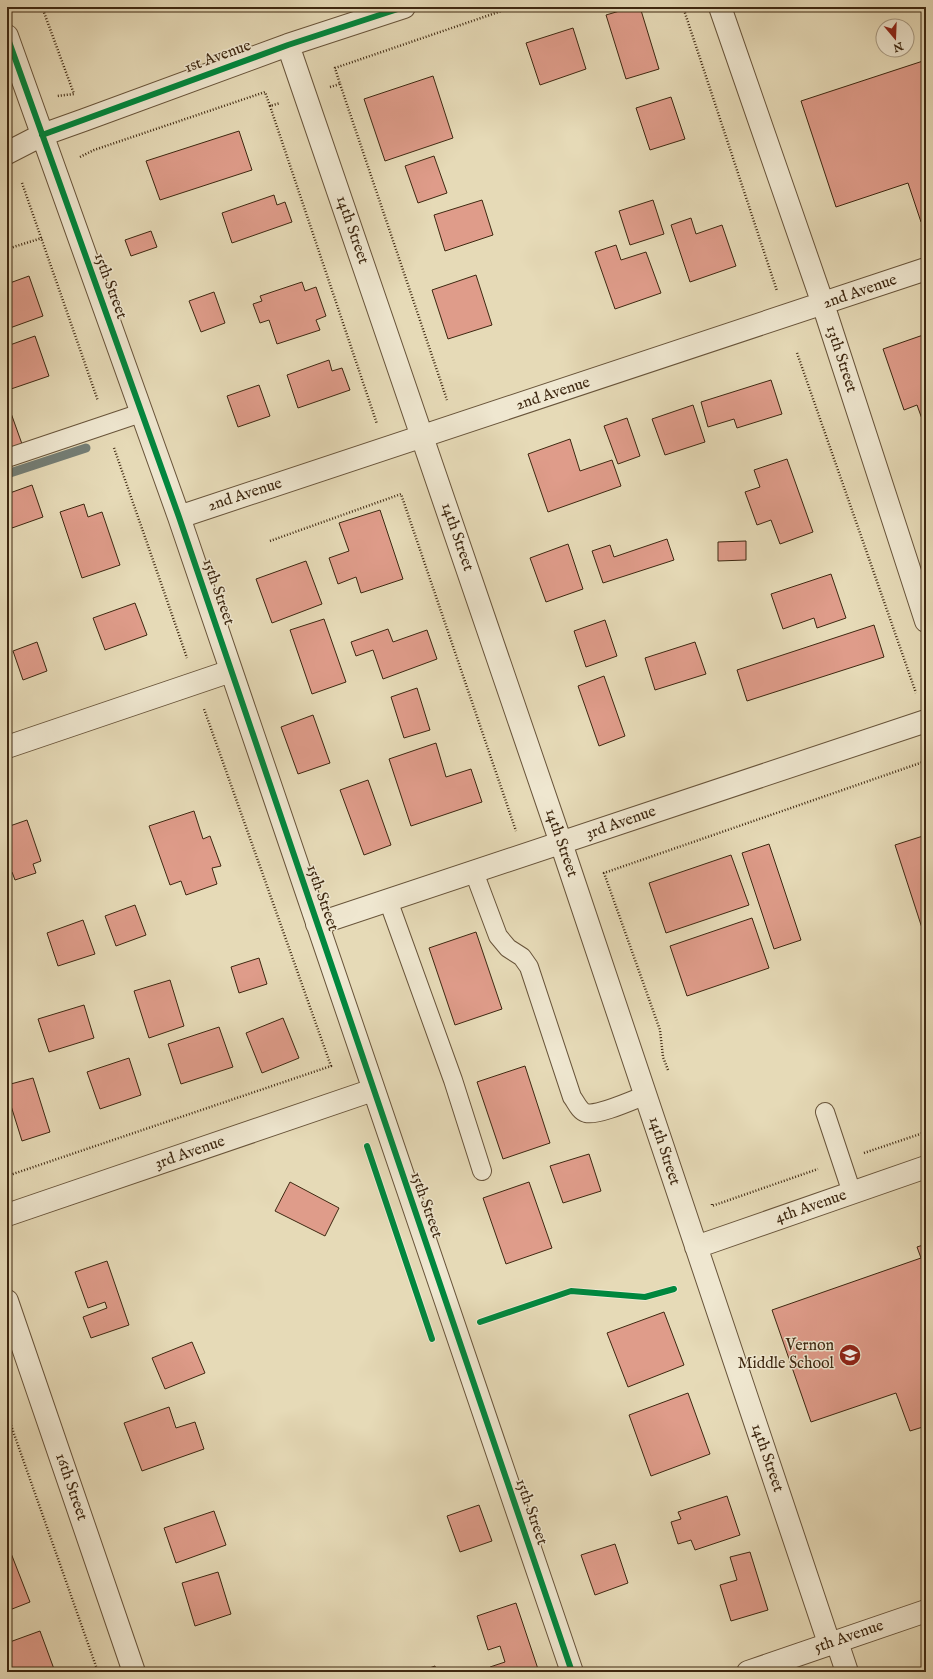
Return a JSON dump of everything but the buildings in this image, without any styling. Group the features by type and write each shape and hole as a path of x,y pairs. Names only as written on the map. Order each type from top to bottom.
{"street":[{"name":"1st Avenue","path":"7,153 42,135 288,45 404,7"},
{"name":"13th Street","path":"720,7 823,304 926,621"},
{"name":"15th Street","path":"7,36 179,517 572,1672"},
{"name":"14th Street","path":"288,45 561,843 696,1247 833,1643 847,1672"},
{"name":"2nd Avenue","path":"179,517 926,269"},
{"path":"7,747 231,671"},
{"name":"3rd Avenue","path":"317,924 926,721"},
{"name":"3rd Avenue","path":"7,1215 373,1090"},
{"name":"4th Avenue","path":"696,1247 926,1167"},
{"name":"16th Street","path":"7,1301 134,1672"},
{"name":"5th Avenue","path":"748,1672 926,1611"}],"lane":[{"path":"7,458 141,413"},
{"path":"474,872 498,936 508,948 522,957 529,967 572,1097 580,1109 587,1113 600,1111 646,1095"},
{"path":"388,900 453,1080 482,1170"},
{"path":"825,1112 852,1193"}],"path":[{"path":"42,7 74,94 56,96"},
{"path":"449,404 335,68 513,7"},
{"path":"683,7 778,293"},
{"path":"324,89 340,84"},
{"path":"80,156 265,92 378,429"},
{"path":"270,106 286,101"},
{"path":"7,1176 331,1066 22,183"},
{"path":"7,249 42,238"},
{"path":"797,353 916,692"},
{"path":"270,541 401,494 516,833"},
{"path":"668,1072 663,1057 660,1030 604,873 926,761"},
{"path":"710,1198 712,1206 926,1132"},
{"path":"7,1414 98,1672"}],"waterway":[{"path":"7,474 86,448"}],"cycle path":[{"path":"42,135 288,45 404,7"},
{"path":"7,36 179,517 572,1672"},
{"path":"367,1146 432,1339"},
{"path":"480,1322 571,1291 645,1297 674,1289"}],"place":[{"name":"Vernon Middle School","path":"850,1355"}]}
